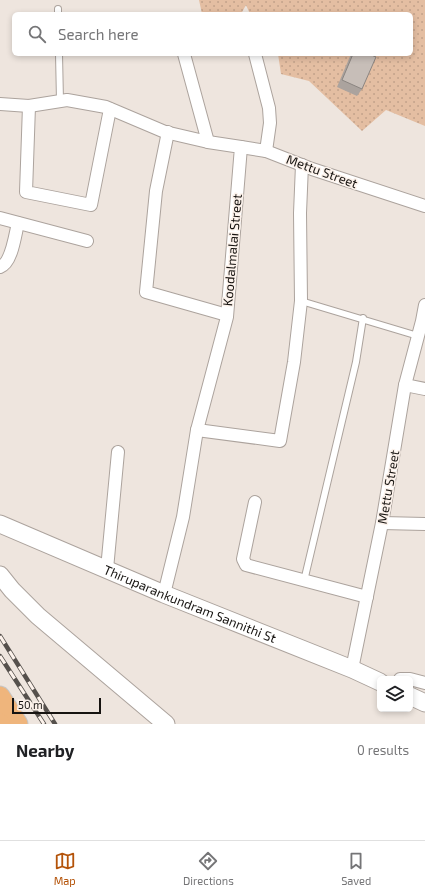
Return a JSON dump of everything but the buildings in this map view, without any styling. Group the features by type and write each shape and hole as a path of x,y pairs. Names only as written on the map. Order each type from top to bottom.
{"main road":[{"path":"0,696 18,724"}],"street":[{"path":"185,56 208,142"},
{"path":"256,56 269,108 270,124 266,151"},
{"path":"0,104 28,106 67,100 110,109 168,132 208,142 241,147"},
{"path":"28,106 26,192 91,205 110,109"},
{"path":"168,132 156,191 146,292 227,315"},
{"name":"Mettu Street","path":"241,147 266,151 302,165 425,206"},
{"name":"Koodalmalai Street","path":"164,594 183,517 197,430 227,315 241,147"},
{"path":"197,430 280,440 294,362 301,301 300,213 302,165"},
{"path":"0,218 87,242"},
{"path":"0,267 4,266 9,258 18,223"},
{"name":"Mettu Street","path":"352,669 382,524 405,385 418,336 424,322 425,305"},
{"path":"405,385 425,389"},
{"path":"107,569 118,452"},
{"path":"255,502 243,559 246,565 367,597"},
{"name":"Thiruparankundram Sannithi St","path":"0,524 164,594 352,669 377,681"},
{"path":"382,524 425,524"},
{"path":"0,575 12,590 38,616 166,724"},
{"path":"413,680 425,683"},
{"path":"413,697 425,703"}],"lane":[{"path":"59,56 60,101"},
{"path":"301,301 418,336"},
{"path":"304,581 356,362 362,318"}],"shaded area":[{"path":"199,0 425,0 425,126 386,110 362,131 309,81 281,74 278,56 413,56 413,12 249,12 246,5 242,12 202,12"}],"railway":[{"path":"0,636 55,724"},
{"path":"0,656 44,724"}]}
